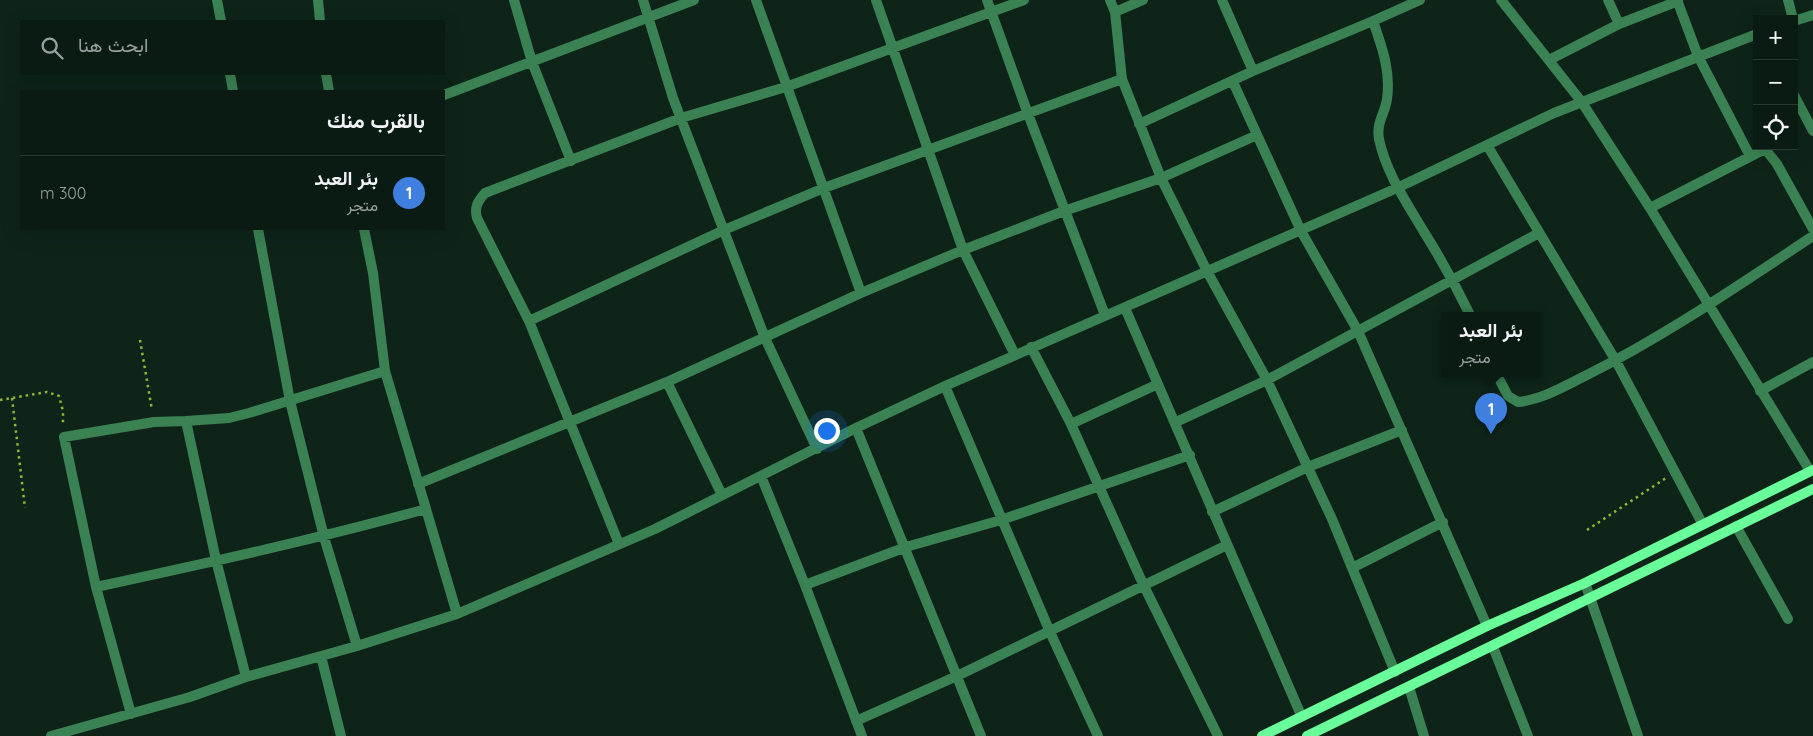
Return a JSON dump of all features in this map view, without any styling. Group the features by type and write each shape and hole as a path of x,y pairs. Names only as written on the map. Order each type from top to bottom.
{"main road":[{"path":"1262,736 1301,715 1395,672 1487,626 1585,583 1702,523 1812,470"},
{"path":"1310,736 1813,489"}],"street":[{"path":"217,0 221,20"},
{"path":"318,0 320,20"},
{"path":"514,0 532,62 571,161"},
{"path":"643,0 681,118 765,338 817,448"},
{"path":"445,95 694,0"},
{"path":"756,0 861,293"},
{"path":"876,0 930,149 963,250 1015,354"},
{"path":"987,0 1064,211 1105,315"},
{"path":"619,544 529,321 476,218 477,205 485,193 681,118 786,87 1024,0"},
{"path":"1110,0 1116,12 1122,79 1161,178 1208,273 1267,380 1308,467 1395,672"},
{"path":"1116,12 1143,0"},
{"path":"1222,0 1253,70"},
{"path":"1139,124 1233,82 1253,70 1420,0"},
{"path":"1501,0 1581,101 1650,208 1760,391 1812,470"},
{"path":"1608,0 1619,24"},
{"path":"1788,0 1792,15"},
{"path":"1549,60 1619,24 1677,1 1698,56 1750,156"},
{"path":"1798,19 1813,15"},
{"path":"1373,21 1388,68 1389,84 1387,102 1380,117 1379,140 1398,188 1453,280 1469,312"},
{"path":"51,736 131,714 246,677 357,646 457,614 655,529 856,428 945,386 1105,315 1208,273 1398,188 1487,144 1581,101 1753,35"},
{"path":"230,75 233,90"},
{"path":"326,75 329,90"},
{"path":"529,321 724,230 824,188 1122,79"},
{"path":"1233,82 1301,231 1358,331 1487,626"},
{"path":"1798,103 1813,131"},
{"path":"418,484 667,382 861,293 963,250 1064,211 1161,178 1257,135"},
{"path":"1487,144 1616,361 1702,523"},
{"path":"1650,208 1762,149 1770,152 1813,229"},
{"path":"258,230 290,401 324,537 357,646"},
{"path":"364,230 373,272 384,371 457,614"},
{"path":"1176,422 1267,380 1539,233"},
{"path":"1498,377 1508,396 1518,402 1564,386 1616,361 1708,305 1813,236"},
{"path":"1125,308 1176,422 1212,512 1301,715"},
{"path":"1031,347 1071,424 1143,584 1218,736"},
{"path":"1760,391 1813,362"},
{"path":"131,714 96,587 64,437 154,422 229,418 384,371"},
{"path":"667,382 722,495"},
{"path":"1071,424 1158,384"},
{"path":"945,386 1001,520 1098,736"},
{"path":"186,420 216,560 246,677"},
{"path":"856,428 906,547 981,736"},
{"path":"1212,512 1308,467 1402,430"},
{"path":"806,585 906,547 1001,520 1190,455"},
{"path":"761,476 806,585 862,736"},
{"path":"96,587 324,537 426,509"},
{"path":"1352,568 1443,522"},
{"path":"1736,526 1788,619"},
{"path":"856,721 1050,632 1143,584 1227,545"},
{"path":"1585,583 1638,736"},
{"path":"1493,647 1528,736"},
{"path":"321,656 341,736"},
{"path":"1409,686 1424,736"}],"path":[{"path":"140,340 154,422"},
{"path":"0,400 47,392 58,396 63,410 64,437"},
{"path":"12,398 25,508"},
{"path":"1587,530 1675,471"}],"place":[{"name":"بئر العبد","path":"1491,434"}]}
